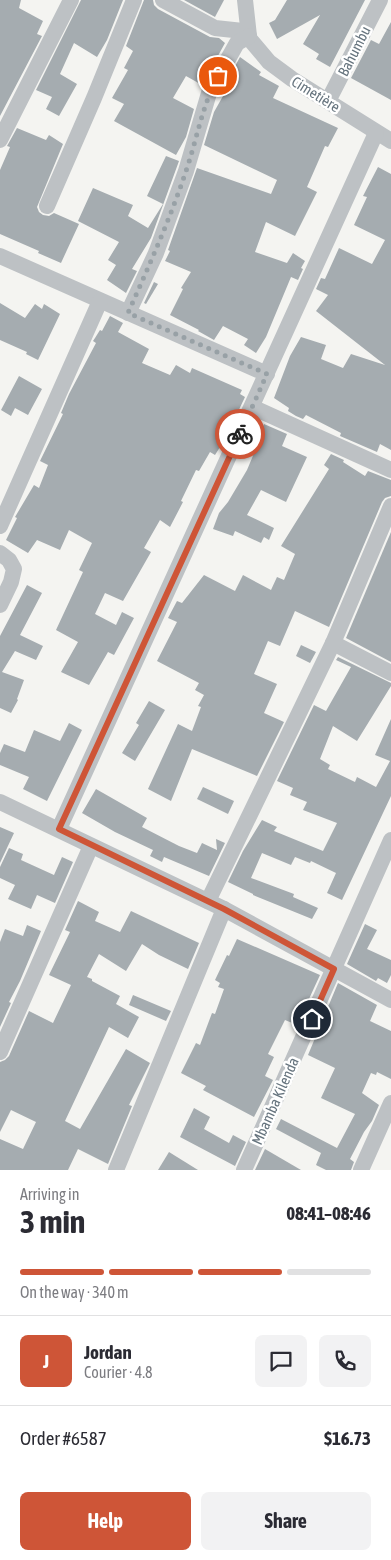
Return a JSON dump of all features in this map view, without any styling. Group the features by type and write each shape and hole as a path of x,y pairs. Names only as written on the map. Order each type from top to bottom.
{"street":[{"path":"0,140 71,0"},
{"path":"47,206 134,0"},
{"path":"163,0 215,28 243,30 249,36"},
{"path":"245,0 249,36"},
{"name":"Bahumbu","path":"328,101 380,0"},
{"path":"128,313 156,253 186,171 209,93 237,42 249,36"},
{"name":"Cimetière","path":"249,36 269,62 292,79 391,141"},
{"path":"59,829 376,133"},
{"path":"0,256 267,374"},
{"path":"0,526 100,301"},
{"path":"252,407 391,470"},
{"path":"208,902 333,644 391,506"},
{"path":"0,552 9,560 14,569 11,582 0,605"},
{"path":"333,644 391,673"},
{"path":"0,802 224,909 391,1000"},
{"name":"Mbamba Kilenda","path":"244,1170 391,840"},
{"path":"0,1052 91,846"},
{"path":"116,1170 224,909"},
{"path":"361,1170 391,1103"}],"building":[{"path":"0,0 21,0 19,8 43,21 37,34 42,36 0,116"},
{"path":"81,0 123,0 107,40 97,57 74,43 60,74 77,84 59,116 46,109 52,97 36,90"},
{"path":"144,0 153,0 154,5 158,9 210,37 219,38 225,43 202,85 186,76 173,98 194,109 186,137 176,155 114,121 124,104 112,98 128,70 124,68 133,51 126,46"},
{"path":"184,0 224,0 215,17"},
{"path":"287,0 365,0 330,67 316,59 319,54 303,44 320,15 277,39 269,23 275,20"},
{"path":"391,22 391,100 351,78 371,40 379,44"},
{"path":"240,57 261,72 259,75 279,86 273,98 338,128 328,147 325,146 307,187 317,192 295,236 266,222 255,252 287,263 293,253 305,261 298,280 291,277 266,337 256,353 244,345 248,339 223,326 214,340 170,315 183,289 181,288 191,272 165,261 197,168 271,194 277,180 204,145 214,112 223,96 220,94"},
{"path":"17,128 46,140 49,135 63,144 37,207 43,215 49,216 54,213 79,224 61,263 0,234 0,170 10,147 7,146"},
{"path":"166,156 179,161 151,238 132,269 137,271 126,293 107,280 116,265 108,260 119,242 78,221 93,188 133,205 128,216 148,228 163,204 147,196"},
{"path":"378,167 391,174 391,450 380,444 377,452 340,436 341,433 306,415 303,419 296,416 288,411 289,408 274,398 290,356 301,337 326,345 321,359 343,368 351,354 385,365 316,311 328,295 316,289 321,278 325,279 339,248 372,264 385,240 354,225 367,197 363,196"},
{"path":"154,282 158,284 146,304 144,303"},
{"path":"0,303 25,318 35,304 42,309 44,304 60,314 38,360 26,354 27,352 0,340"},
{"path":"110,316 123,323 118,332 149,349 142,363 170,375 176,365 190,373 192,368 242,390 240,394 245,397 225,439 215,455 210,452 199,471 196,470 170,527 160,520 144,548 151,552 123,601 105,593 95,614 116,625 122,612 134,618 114,655 108,652 89,685 61,672 78,642 56,630 83,572 79,570 92,543 69,530 60,550 37,540 28,553 6,540 17,518 15,517 34,485 39,488 48,465 40,461 63,414 61,413 69,394 96,343 93,341 100,330 102,331"},
{"path":"19,376 42,389 28,415 15,408 11,416 1,410"},
{"path":"264,424 287,434 282,446 307,457 286,502 261,490 247,515 274,528 269,540 264,537 261,543 235,531 233,536 213,529 219,513 228,502 247,470 262,434 260,434"},
{"path":"331,454 344,460 343,462 365,476 368,471 391,480 391,496 385,498 382,502 329,627 295,611 280,646 268,641 254,674 277,684 264,713 284,722 257,776 192,749 171,801 148,789 178,724 192,731 201,707 198,706 204,695 195,690 199,683 157,661 177,622 168,618 177,601 182,603 204,575 235,591 243,575 271,590 277,577 284,580 295,554 281,546 329,469 324,465"},
{"path":"391,532 391,662 346,638"},
{"path":"27,585 42,593 20,635 43,646 36,660 15,651 2,672 24,680 18,700 11,713 0,708 0,636"},
{"path":"301,645 316,652 310,663 296,656"},
{"path":"338,657 391,683 391,686 357,741 333,726 320,759 330,765 328,769 355,782 357,777 376,787 390,761 375,755 391,719 391,796 342,900 327,893 336,873 311,861 310,863 295,857 291,865 262,853 251,878 294,894 293,897 318,908 312,919 253,895 228,882 243,851 262,820 277,827 274,831 323,851 337,823 303,810 307,802 290,795 293,788 277,781 314,705 326,711 351,667 336,660"},
{"path":"149,701 165,710 135,761 122,753 139,725 136,723"},
{"path":"69,723 82,730 47,801 23,789 29,777 0,765 0,753 4,744 25,752 34,730 60,741"},
{"path":"203,787 234,801 228,814 197,799"},
{"path":"96,789 147,818 142,827 179,846 197,853 202,843 217,850 216,839 225,843 209,876 164,857 162,862 150,856 153,850 115,832 82,813"},
{"path":"0,827 14,833 0,863"},
{"path":"9,848 23,854 21,860 54,875 62,857 73,862 55,903 37,895 31,909 8,899 15,885 0,878 0,867"},
{"path":"78,901 99,912 95,921 120,932 131,911 199,943 188,969 159,955 142,944 126,971 99,954 87,977 120,996 116,1004 139,1017 128,1038 109,1027 65,1121 80,1129 126,1049 150,1063 129,1105 132,1106 108,1164 78,1149 68,1170 0,1170 0,1139 23,1149 36,1122 11,1110 0,1132 0,1062 9,1056 29,1011 53,1023 71,985 49,975 70,932 65,930"},
{"path":"365,924 377,930 367,949 391,960 391,975 387,983 378,978 376,981 347,964"},
{"path":"27,925 41,931 9,1002 11,1003 0,1027 0,942 5,929 23,936"},
{"path":"237,939 320,975 297,1025 285,1020 268,1054 274,1057 265,1076 273,1080 254,1117 203,1090 206,1086 181,1073 196,1043 200,1045 212,1013 215,1014 224,989 218,987 220,983 215,980"},
{"path":"338,983 377,1005 370,1021 391,1031 391,1079 377,1072 376,1075 371,1073 362,1093 379,1105 350,1159 354,1162 351,1170 326,1170 316,1165 321,1153 276,1129 281,1119 337,1148 355,1114 321,1098 335,1068 308,1055"},
{"path":"133,995 171,1011 166,1021 129,1005"},
{"path":"194,1108 210,1117 204,1129 229,1143 233,1135 246,1142 235,1166 180,1137"},
{"path":"265,1149 301,1170 255,1170"},
{"path":"169,1152 198,1170 158,1170"}],"way so far":[{"path":"218,76 209,93 186,171 156,253 128,313 267,374 240,434"}],"route":[{"path":"240,434 59,829 224,909 334,969 312,1019"}]}
